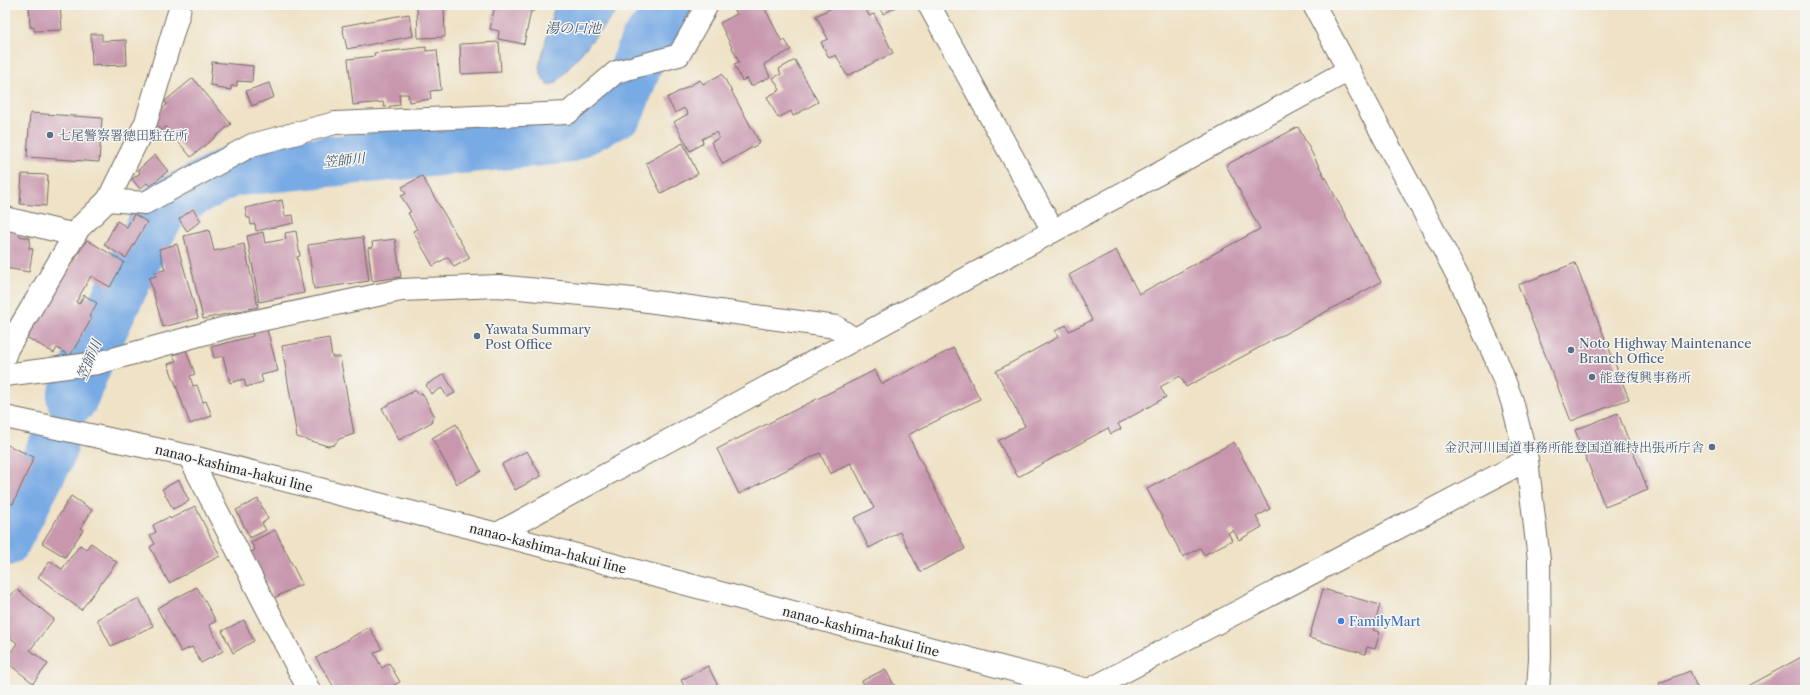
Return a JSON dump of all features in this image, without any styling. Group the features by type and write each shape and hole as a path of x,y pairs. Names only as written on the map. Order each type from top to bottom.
{"street":[{"path":"5,355 7,349 75,234 108,200 146,122 180,5"},
{"path":"108,200 145,203 252,145 335,123 568,113 616,72 679,55 707,5"},
{"path":"929,5 1053,231"},
{"path":"1314,5 1460,280 1496,359 1512,401 1527,460 1539,560 1540,658 1538,690"},
{"path":"497,534 1349,70"},
{"path":"5,218 75,234"},
{"path":"5,375 98,363 232,326 400,290 498,286 633,299 836,327 854,339"},
{"name":"nanao-kashima-hakui line","path":"5,417 189,456 497,534 1088,690"},
{"path":"189,456 309,690"},
{"path":"1088,690 1527,460"}],"water":[{"name":"湯の口池","path":"555,5 622,5 556,83 548,85 543,79 539,67"}],"building":[{"path":"29,5 60,5 62,30 34,31 34,27 30,27"},
{"path":"495,5 535,5 534,11 531,11 524,44 498,39 499,31 490,29"},
{"path":"738,5 763,5 782,42 785,40 791,50 764,64 770,77 751,86 747,78 742,81 734,64 739,62 720,23 737,14 734,9 739,6"},
{"path":"837,5 864,5 869,16 874,14 893,53 847,76 836,55 829,58 821,42 828,39 816,16"},
{"path":"878,5 900,5 883,14"},
{"path":"444,6 445,37 418,38 417,7"},
{"path":"409,14 413,36 347,49 342,26"},
{"path":"91,34 102,34 102,41 126,40 127,65 92,65"},
{"path":"499,42 501,72 461,74 460,44"},
{"path":"426,47 426,51 437,50 441,90 430,91 431,99 409,102 408,94 399,94 400,105 384,107 383,102 353,105 348,59 375,56 374,53"},
{"path":"795,60 818,102 793,116 791,111 778,118 767,97 780,90 773,78 781,74 779,69"},
{"path":"212,62 253,66 252,82 237,81 237,86 231,86 231,90 216,88 217,86 210,85"},
{"path":"722,74 760,143 723,164 711,142 719,138 716,132 702,139 703,143 690,151 674,122 688,114 684,108 675,113 667,98 700,80 703,84"},
{"path":"193,78 231,124 191,157 166,127 161,131 153,120 156,114 167,105 165,101"},
{"path":"269,83 274,97 252,106 246,91"},
{"path":"30,113 102,118 99,162 27,157"},
{"path":"1298,127 1381,282 1186,387 1180,376 1160,387 1166,397 1118,424 1121,429 1111,434 1108,428 1018,477 998,441 1025,426 996,371 1058,337 1055,331 1066,325 1069,331 1092,320 1069,275 1116,250 1139,294 1260,229 1226,165"},
{"path":"683,143 698,174 661,193 646,163"},
{"path":"155,155 168,171 150,186 147,183 140,189 132,179 140,173 138,170"},
{"path":"22,174 48,175 46,206 20,204"},
{"path":"422,176 470,258 454,267 448,257 433,266 413,231 417,229 408,213 411,212 401,196 406,194 402,187"},
{"path":"282,200 285,216 293,215 294,223 256,231 255,224 251,225 250,218 247,218 245,208"},
{"path":"193,209 201,221 187,231 179,219"},
{"path":"134,214 147,222 126,258 104,245 117,221 127,227"},
{"path":"5,230 20,233 19,236 30,238 29,248 33,249 29,272 5,268"},
{"path":"209,230 214,251 244,244 258,307 203,319 184,236"},
{"path":"296,231 300,256 297,257 304,293 259,302 247,236 263,232 265,243 286,239 285,233"},
{"path":"363,237 369,281 314,289 308,245"},
{"path":"395,239 401,277 372,281 368,248 373,247 372,242"},
{"path":"87,240 124,262 110,287 91,276 76,302 79,304 84,295 97,303 89,317 92,318 70,356 57,348 54,353 26,337 67,257 74,261"},
{"path":"177,244 198,318 163,327 149,278 156,276 155,272 165,270 159,249"},
{"path":"1575,263 1629,399 1571,421 1518,285"},
{"path":"267,329 278,371 261,375 263,382 246,387 244,379 230,383 223,356 214,358 211,347 253,336 252,333"},
{"path":"329,338 332,357 340,357 354,434 339,439 334,445 328,446 297,437 282,346"},
{"path":"954,348 980,399 908,435 965,549 920,572 900,532 869,548 854,518 874,508 851,463 830,474 820,453 739,494 717,449 875,370 882,384"},
{"path":"186,350 195,374 190,376 193,386 197,385 203,402 206,401 212,416 190,424 168,364 176,361 173,355"},
{"path":"444,374 455,393 447,397 442,388 431,394 426,385"},
{"path":"416,390 418,394 422,393 435,417 431,419 432,422 399,440 382,408"},
{"path":"1618,413 1648,490 1605,507 1575,430"},
{"path":"456,424 481,471 457,484 432,438"},
{"path":"1234,442 1270,509 1256,517 1262,527 1239,540 1233,530 1228,533 1232,540 1204,555 1200,548 1183,557 1147,489"},
{"path":"5,444 34,457 13,504 5,500"},
{"path":"527,451 541,476 515,490 502,464"},
{"path":"179,480 189,501 173,509 162,489"},
{"path":"71,496 92,510 81,528 83,530 65,557 42,543"},
{"path":"258,499 268,519 262,523 266,530 250,538 236,510"},
{"path":"195,506 220,556 169,583 150,547 155,544 150,535 156,532 153,525 169,517 170,519"},
{"path":"275,530 302,584 274,598 251,552 255,550 251,542"},
{"path":"91,543 117,562 81,610 38,577 50,561 62,569 80,545 86,549"},
{"path":"197,587 216,621 209,625 223,651 201,663 192,647 181,652 157,608"},
{"path":"16,589 54,619 30,650 48,664 33,683 5,661 17,643 5,634 5,603"},
{"path":"1323,589 1380,605 1373,630 1380,632 1375,649 1367,647 1365,654 1309,638"},
{"path":"139,598 153,626 111,646 97,619"},
{"path":"244,620 254,641 233,653 222,631"},
{"path":"369,627 382,649 374,653 382,668 389,663 400,682 385,690 332,690 334,687 316,658"},
{"path":"1805,655 1805,690 1741,690"},
{"path":"708,666 719,688 715,690 686,690 681,680"},
{"path":"885,669 897,690 867,690 862,681"},
{"path":"1690,671 1698,690 1662,690 1659,683"}],"waterway":[{"name":"笠師川","path":"72,399 92,350 148,234 165,205 232,171 567,138 619,111 645,43 675,5"},
{"name":"笠師川","path":"5,541 52,450"}],"place":[{"name":"七尾警察署徳田駐在所","path":"50,135"},
{"name":"Yawata Summary Post Office","path":"477,336"},
{"name":"Noto Highway Maintenance Branch Office","path":"1571,350"},
{"name":"能登復興事務所","path":"1592,377"},
{"name":"金沢河川国道事務所能登国道維持出張所庁舎","path":"1712,447"},
{"name":"FamilyMart","path":"1341,621"}]}
